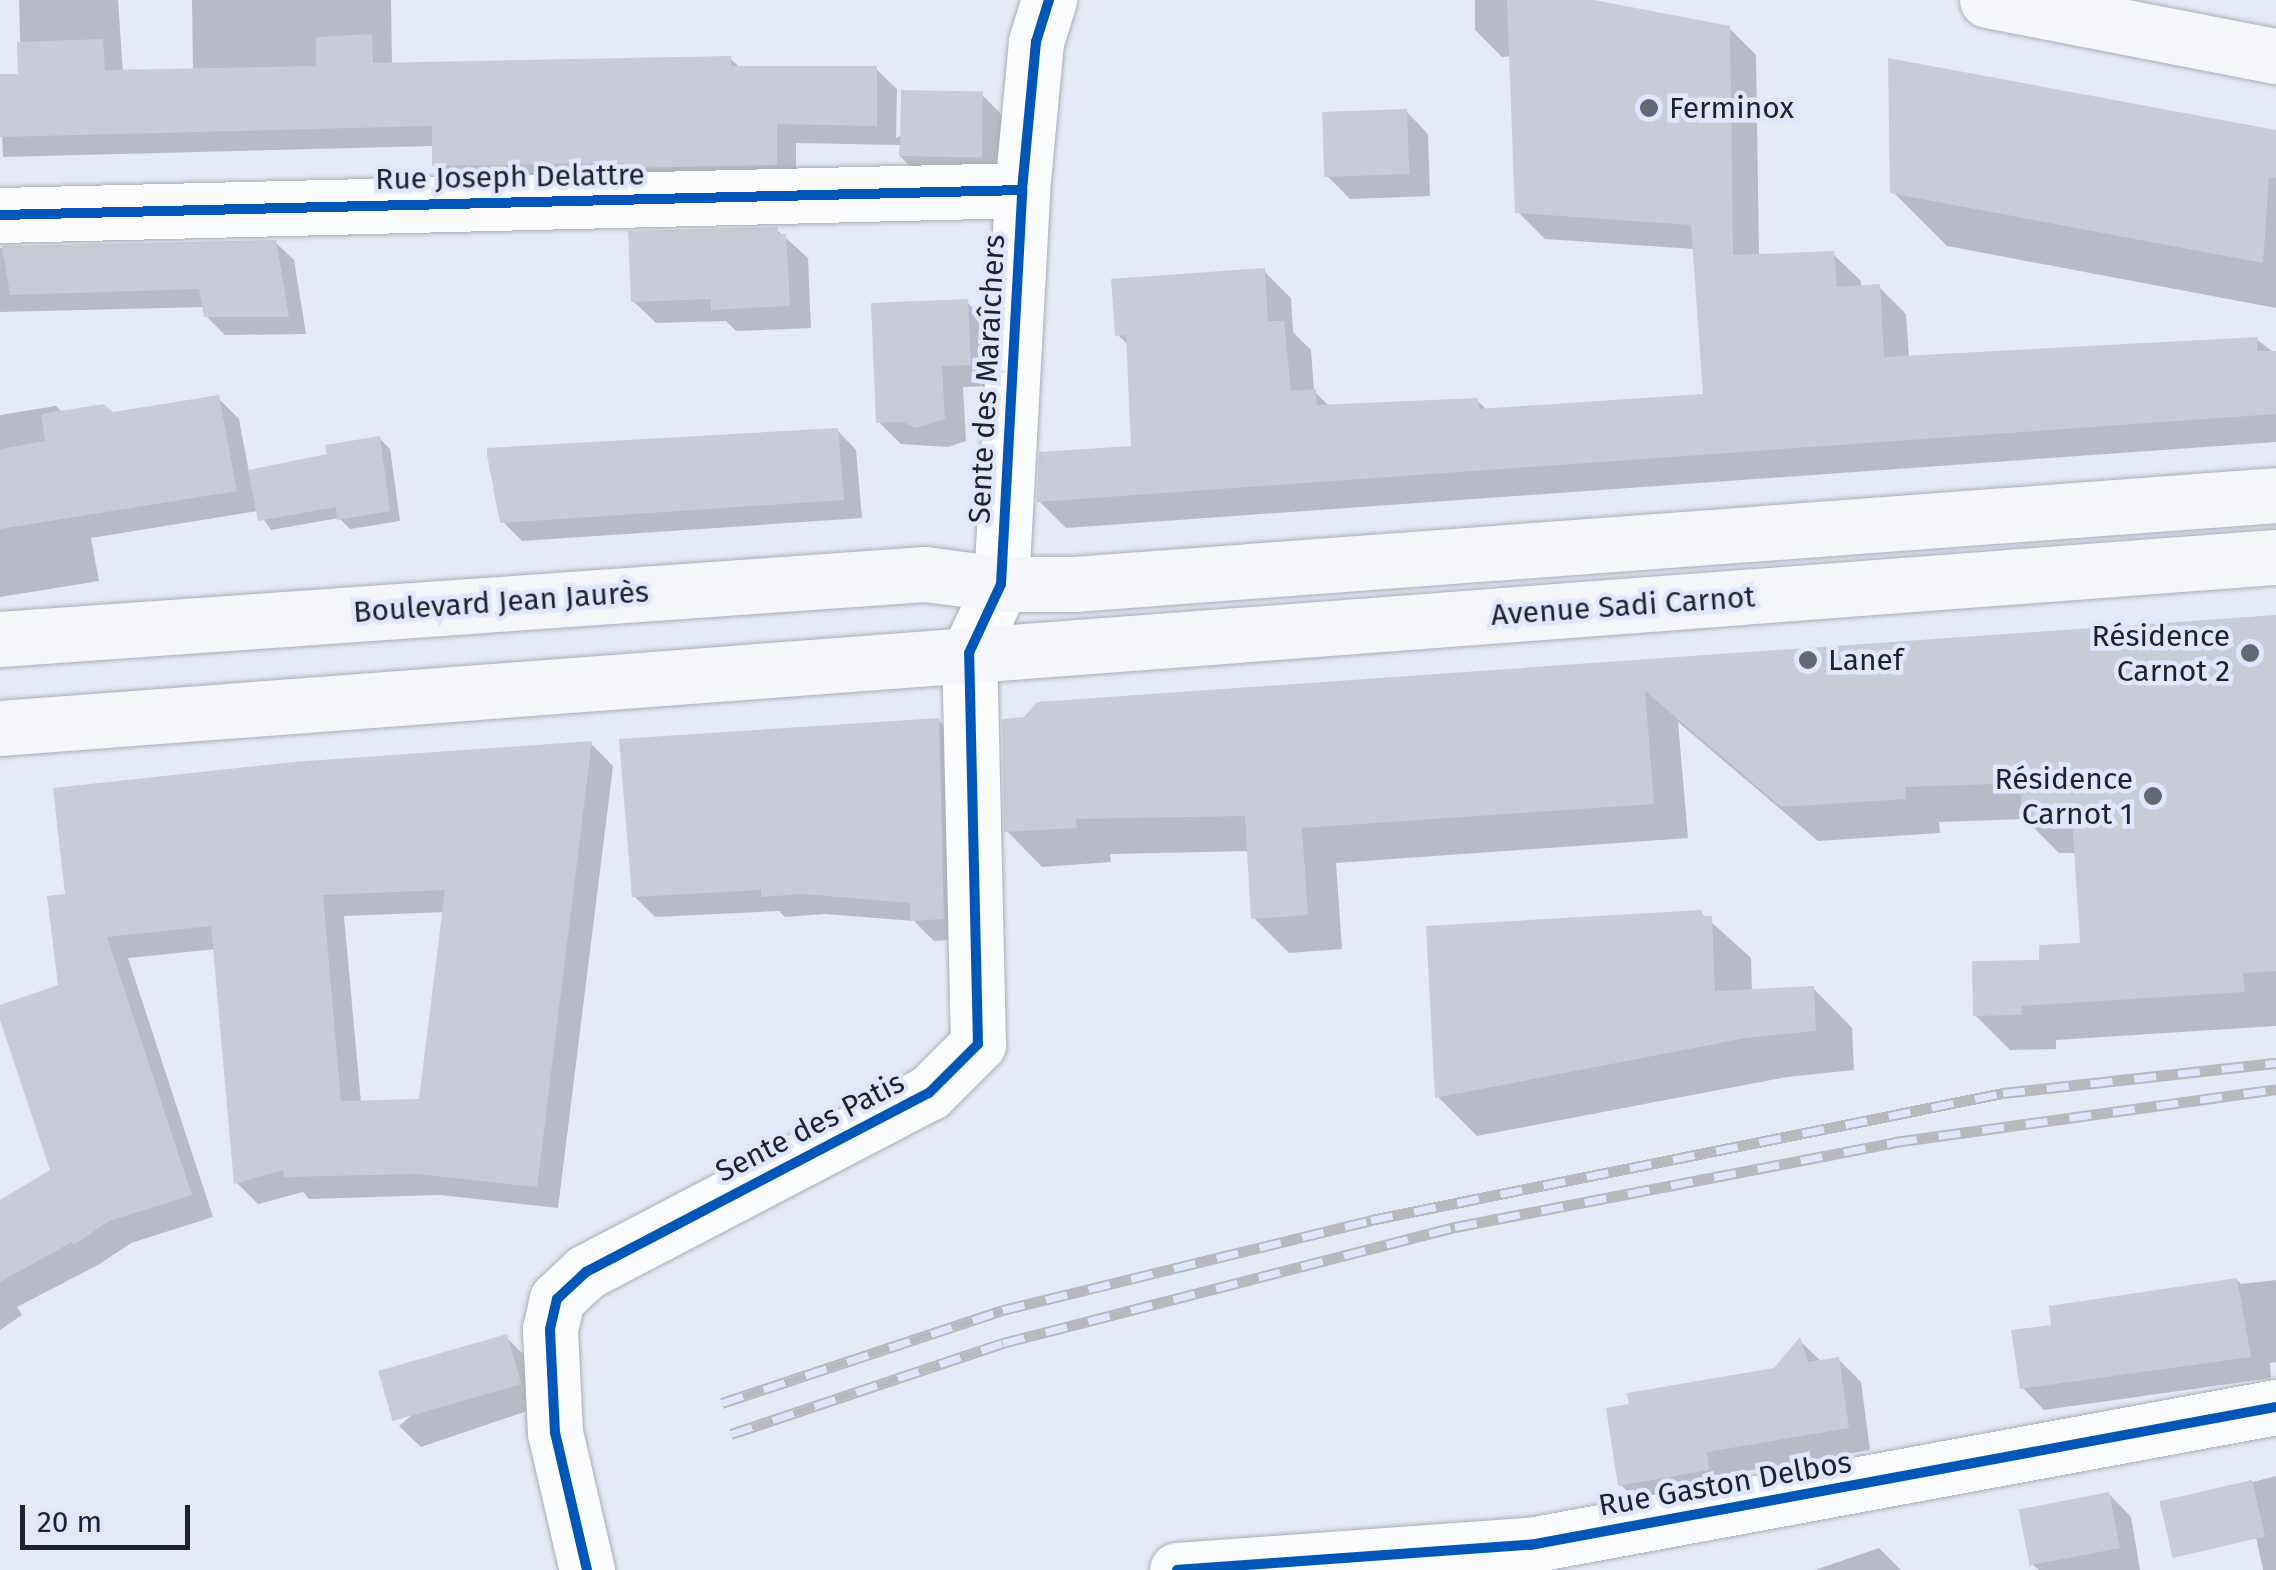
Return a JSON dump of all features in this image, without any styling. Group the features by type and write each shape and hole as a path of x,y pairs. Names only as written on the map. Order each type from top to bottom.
{"main road":[{"path":"1987,0 2276,56"},
{"name":"Avenue Sadi Carnot","path":"1001,584 1093,583 2276,495"},
{"name":"Avenue Sadi Carnot","path":"969,653 2276,558"},
{"name":"Boulevard Jean Jaurès","path":"0,639 925,574 1001,584"},
{"path":"0,728 969,653"}],"street":[{"name":"Sente des Maraîchers","path":"1001,584 1022,190 1036,42 1050,0"},
{"name":"Rue Joseph Delattre","path":"0,215 1022,190"},
{"path":"969,653 1001,584"},
{"name":"Sente des Patis","path":"587,1570 555,1433 550,1330 556,1299 586,1272 929,1093 978,1044 969,653"},
{"name":"Rue Gaston Delbos","path":"1177,1570 1530,1545 2276,1408"}],"building":[{"path":"1507,0 1594,0 1730,26 1733,255 1834,251 1837,287 1880,284 1884,357 2258,337 2257,351 2276,351 2276,414 1037,502 1039,452 1131,446 1126,335 1115,336 1111,279 1265,268 1268,321 1284,321 1291,391 1316,389 1317,405 1478,398 1479,409 1703,394 1691,225 1515,213"},
{"path":"372,34 373,63 731,56 731,66 877,66 877,126 777,124 777,165 626,168 625,163 432,166 432,126 0,137 0,74 18,74 17,42 103,39 105,70 316,66 316,37"},
{"path":"1888,58 2276,130 2276,178 2269,177 2263,263 1890,193"},
{"path":"901,90 983,91 982,157 900,156"},
{"path":"1407,109 1409,174 1324,177 1322,112"},
{"path":"778,227 778,234 786,234 790,306 711,310 711,299 631,302 628,231"},
{"path":"276,240 289,317 204,317 199,289 10,295 2,246"},
{"path":"968,299 971,365 942,366 945,419 916,428 903,422 876,423 871,303"},
{"path":"219,395 237,491 0,529 0,449 45,441 41,414 104,404 113,412"},
{"path":"838,428 844,500 500,523 487,455 487,448"},
{"path":"380,436 390,511 337,520 336,507 258,521 248,470 327,454 325,445"},
{"path":"2276,615 2276,971 2243,973 2245,992 2022,1006 2021,1015 1973,1016 1972,961 2039,960 2039,945 2080,943 2072,817 2022,819 2020,783 1905,787 1906,799 1781,807 1645,691 1654,804 1302,828 1308,915 1251,919 1245,816 1076,819 1077,828 1004,832 1002,719 1024,717 1037,702"},
{"path":"939,718 944,919 910,921 910,903 803,894 761,897 761,890 632,897 619,739"},
{"path":"592,741 537,1187 416,1174 284,1177 283,1170 234,1184 211,926 107,937 192,1195 109,1221 74,1245 72,1242 0,1282 0,1200 50,1170 0,1020 0,1005 58,985 47,896 65,894 53,788 293,762","holes":["445,890 419,1099 341,1101 323,895"]},
{"path":"1702,910 1703,916 1712,916 1715,991 1814,986 1816,1031 1746,1038 1435,1098 1426,926"},
{"path":"2237,1278 2251,1357 2020,1389 2011,1330 2051,1325 2049,1306"},
{"path":"507,1334 521,1384 393,1421 378,1371"},
{"path":"1800,1337 1808,1362 1839,1357 1849,1428 1707,1452 1709,1470 1618,1486 1606,1408 1629,1404 1627,1393 1774,1368"},
{"path":"2252,1480 2265,1537 2172,1558 2159,1501"},
{"path":"2109,1492 2120,1548 2030,1566 2019,1510"}],"railway":[{"path":"722,1403 1003,1310 1371,1220 2003,1093 2276,1063"},
{"path":"731,1434 1003,1343 1455,1227 1895,1142 2276,1089"}],"cycle path":[{"path":"587,1570 555,1433 550,1329 557,1299 586,1272 929,1093 978,1044 969,653 1001,584 1022,190 1036,42 1049,0"},
{"path":"0,215 1022,190"},
{"path":"1177,1570 1530,1545 2276,1407"}],"place":[{"name":"Ferminox","path":"1649,108"},
{"name":"Résidence Carnot 2","path":"2250,653"},
{"name":"Lanef","path":"1808,660"},
{"name":"Résidence Carnot 1","path":"2153,796"}]}
